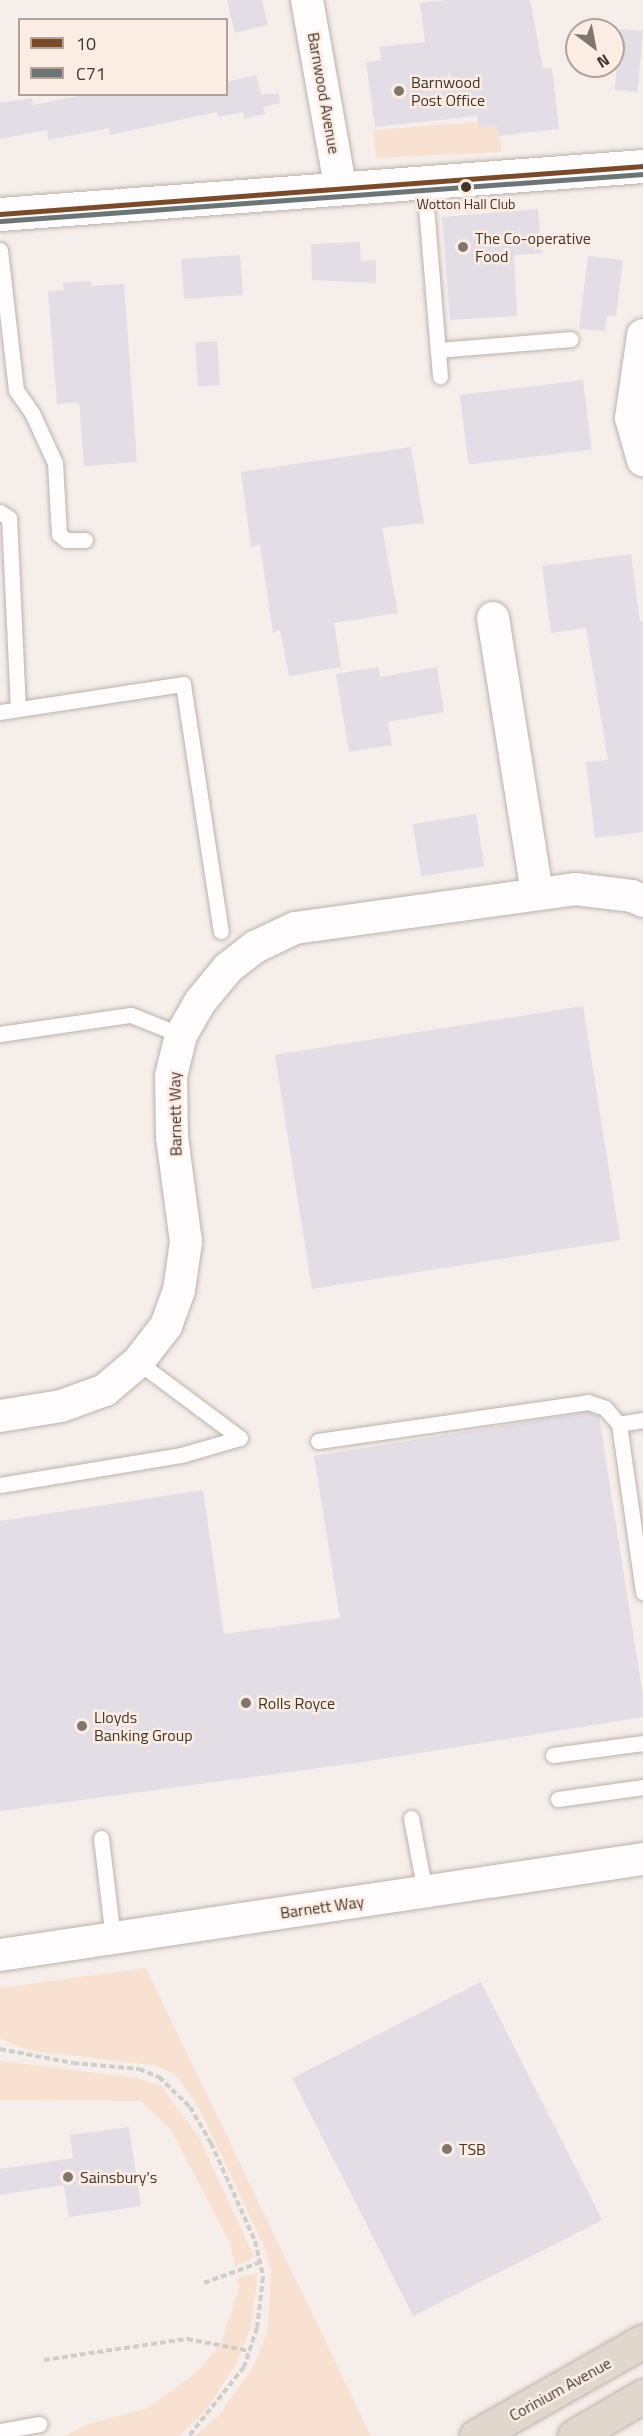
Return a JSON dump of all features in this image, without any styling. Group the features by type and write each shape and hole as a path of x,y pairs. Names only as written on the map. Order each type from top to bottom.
{"highway":[{"name":"Corinium Avenue","path":"476,2436 643,2341"},
{"path":"574,2436 599,2427 643,2396"}],"street":[{"name":"Barnwood Avenue","path":"307,0 340,186"},
{"path":"0,214 340,186 643,166"},
{"path":"643,335 631,418 643,460"},
{"path":"493,618 537,894"},
{"name":"Barnett Way","path":"0,1416 61,1406 105,1389 138,1362 166,1326 179,1290 186,1242 172,1137 171,1076 181,1035 200,1002 228,968 255,947 294,928 575,889 632,896 643,901"},
{"name":"Barnett Way","path":"0,1955 643,1859"}],"lane":[{"path":"424,182 440,376"},
{"path":"0,250 16,390 32,413 55,463 59,534 66,540 86,540"},
{"path":"438,350 571,339"},
{"path":"0,512 9,518 18,709"},
{"path":"0,712 183,684 221,931"},
{"path":"0,1034 131,1015 181,1035"},
{"path":"0,1485 181,1455 240,1438 138,1362"},
{"path":"318,1441 588,1402 605,1407 619,1424 640,1545 643,1592"},
{"path":"619,1424 643,1420"},
{"path":"554,1755 643,1743"},
{"path":"558,1799 643,1787"},
{"path":"411,1818 425,1892"},
{"path":"101,1838 113,1938"},
{"path":"0,2431 39,2424"}],"path":[{"path":"0,2049 74,2063 139,2069 176,2091 211,2143 261,2262 260,2308 250,2351 229,2389 189,2436"},
{"path":"204,2283 261,2262"},
{"path":"44,2360 187,2339 250,2351"}],"shaded area":[{"path":"478,122 479,128 497,125 502,152 376,158 373,130"},
{"path":"146,1968 371,2436 195,2436 220,2414 253,2367 268,2330 271,2270 263,2244 198,2106 175,2074 154,2065 32,2051 0,2039 0,1988"},
{"path":"0,2061 137,2078 161,2086 200,2139 254,2257 235,2267 230,2243 171,2130 141,2101 0,2100"},
{"path":"258,2273 251,2327 236,2364 207,2409 179,2436 64,2436 86,2425 148,2408 197,2372 221,2344 239,2288 237,2278"}],"building":[{"path":"227,0 262,0 268,25 235,33"},
{"path":"447,0 530,0 543,69 552,68 559,129 498,136 497,125 479,128 477,116 375,127 366,63 381,60 379,47 425,42 420,3"},
{"path":"625,29 643,31 638,92 615,90 616,78 625,78"},
{"path":"256,75 261,94 279,94 280,103 263,107 265,114 244,119 243,112 218,117 217,112 110,135 109,128 48,140 47,130 0,139 0,103 32,98 33,105 79,96 228,96 228,82"},
{"path":"538,209 542,253 514,255 517,316 450,320 442,217"},
{"path":"360,242 361,261 376,260 376,283 312,280 311,244"},
{"path":"240,255 243,295 184,299 181,259"},
{"path":"588,256 623,260 616,316 607,315 605,331 579,329"},
{"path":"91,281 92,286 124,284 137,462 84,466 79,402 57,404 48,291 64,290 63,283"},
{"path":"217,341 220,385 198,386 195,343"},
{"path":"583,380 592,449 468,465 460,395"},
{"path":"411,447 424,523 382,528 398,613 334,623 341,667 289,676 280,630 273,633 260,545 251,547 241,472"},
{"path":"631,554 640,622 643,621 643,832 595,838 586,762 608,760 586,628 551,633 542,566"},
{"path":"378,667 380,677 437,667 444,712 388,722 392,745 349,752 336,674"},
{"path":"476,814 484,866 421,876 413,824"},
{"path":"583,1006 620,1240 312,1289 275,1055"},
{"path":"588,1412 599,1416 643,1696 643,1717 363,1762 0,1811 0,1521 203,1490 224,1634 340,1618 314,1456"},
{"name":"TSB","path":"481,1982 602,2220 413,2316 292,2078"},
{"name":"Sainsbury's","path":"129,2127 141,2206 69,2217 64,2185 0,2195 0,2169 73,2158 70,2135"}],"transit line":[{"name":"10","path":"0,214 643,166"},
{"name":"C71","path":"1,221 643,174"}],"place":[{"name":"Barnwood Post Office","path":"399,91"},
{"name":"Wotton Hall Club","path":"466,187"},
{"name":"The Co-operative Food","path":"463,247"},
{"name":"Rolls Royce","path":"246,1703"},
{"name":"Lloyds Banking Group","path":"82,1726"},
{"name":"TSB","path":"447,2149"},
{"name":"Sainsbury's","path":"68,2177"}]}
